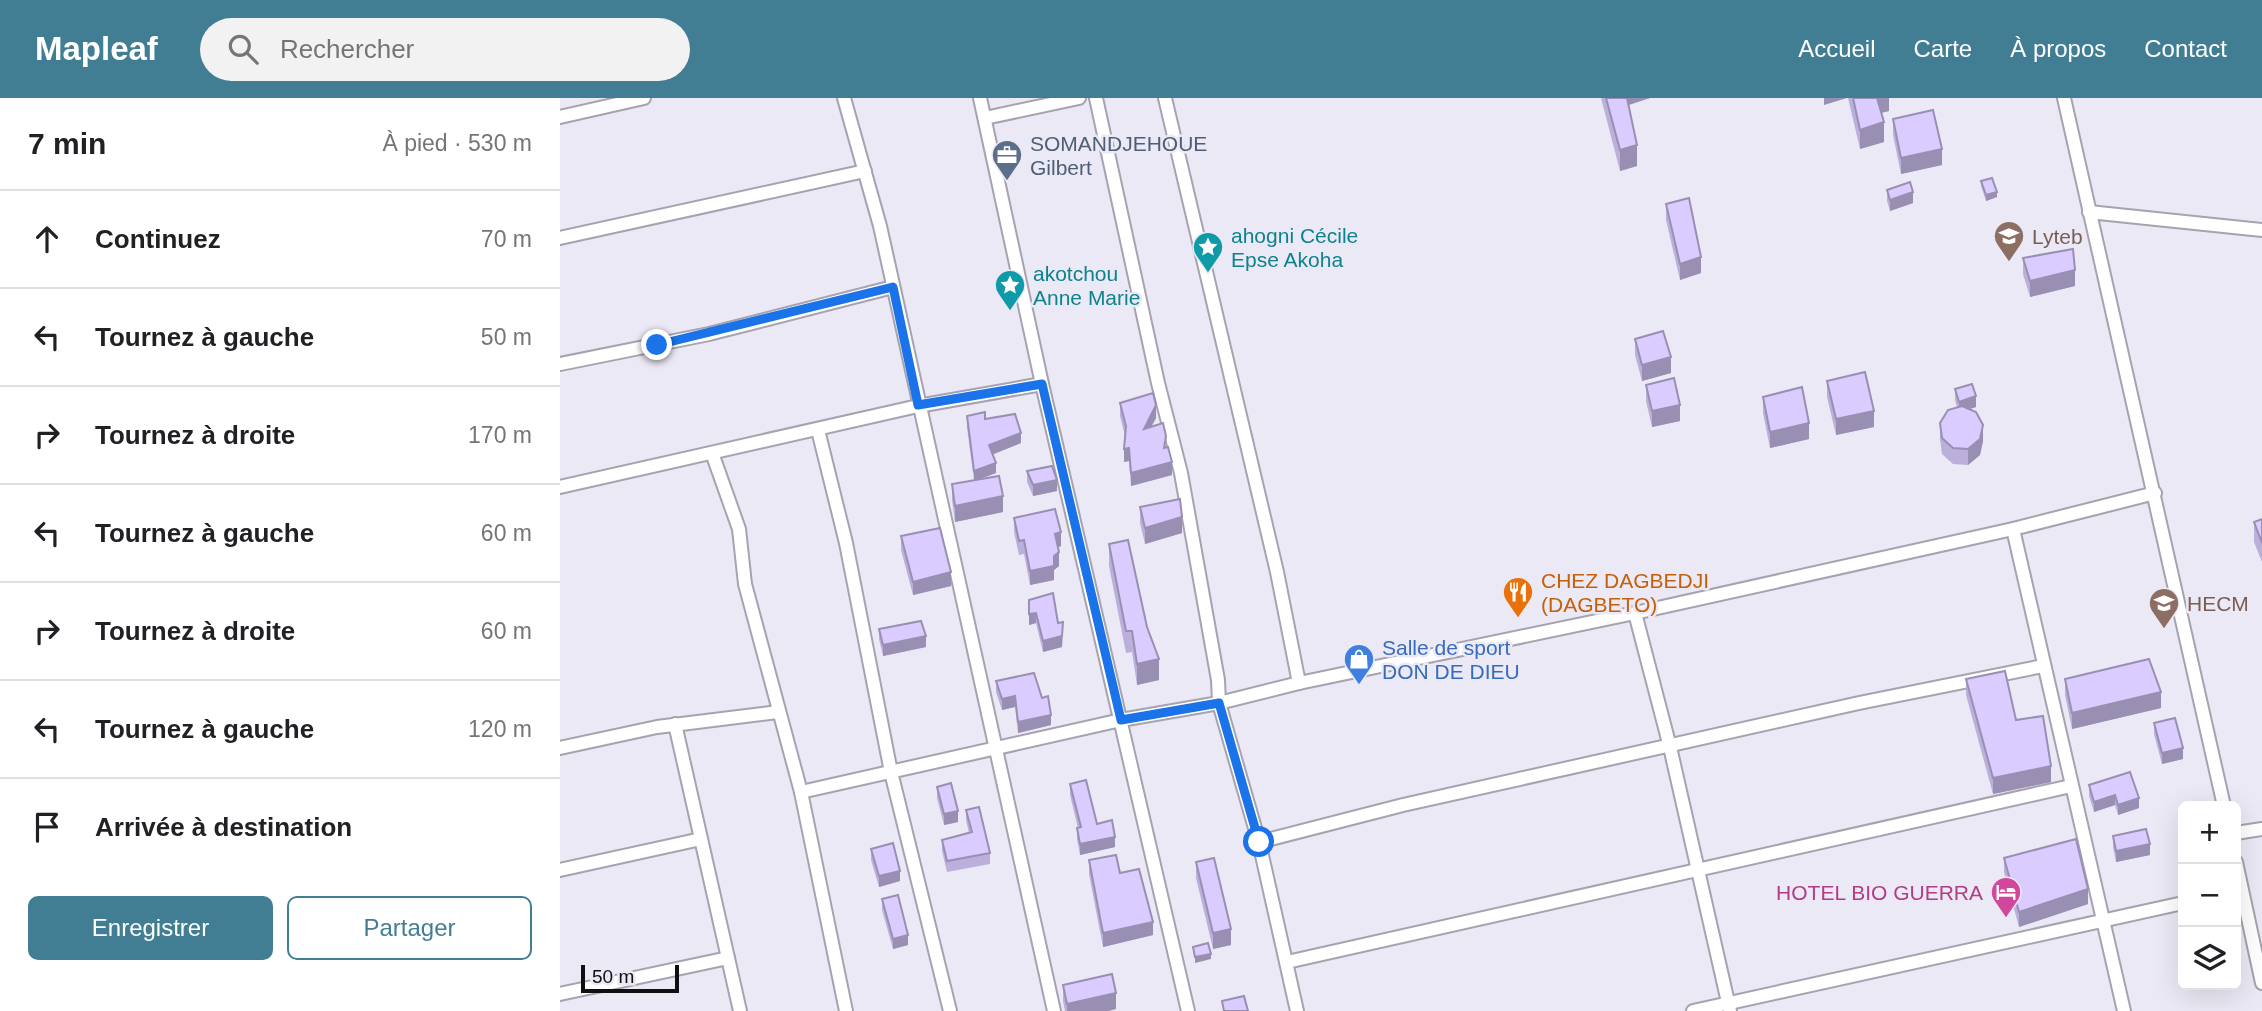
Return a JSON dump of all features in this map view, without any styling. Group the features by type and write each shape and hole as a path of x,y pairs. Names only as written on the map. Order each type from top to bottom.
{"street":[{"path":"560,117 645,98"},
{"path":"844,98 893,287 1054,1011"},
{"path":"980,98 1042,384 1188,1011"},
{"path":"985,118 1079,98"},
{"path":"1096,98 1158,383 1181,473 1218,680 1219,703 1259,842 1297,1011"},
{"path":"1166,98 1277,572 1299,683"},
{"path":"2064,98 2223,801"},
{"path":"560,238 865,171"},
{"path":"2089,212 2262,230"},
{"path":"560,364 709,334 893,287"},
{"path":"560,487 918,405 1042,384"},
{"path":"818,430 846,543 891,772 950,1011"},
{"path":"712,453 739,529 745,584 801,792 846,1011"},
{"path":"801,792 1121,720 1219,703 1299,683 1636,613 2013,529 2155,493"},
{"path":"2013,529 2124,1011"},
{"path":"1636,613 1670,747 1729,1007"},
{"path":"1259,842 1403,805 1859,703 2043,666"},
{"path":"560,748 675,724 778,712"},
{"path":"675,724 740,1011"},
{"path":"1287,962 2071,786"},
{"path":"2241,832 2262,829"},
{"path":"560,870 701,839"},
{"path":"2241,899 2262,983"},
{"path":"1693,1011 1729,1007 2178,904"},
{"path":"560,994 728,958"}],"building":[{"path":"1606,98 1627,98 1637,145 1620,150"},
{"path":"1853,98 1877,98 1884,122 1860,130"},
{"path":"1933,110 1942,149 1901,158 1893,119"},
{"path":"1992,178 1997,192 1986,195 1981,181"},
{"path":"1910,182 1913,192 1890,200 1887,190"},
{"path":"1689,198 1701,257 1680,264 1666,204"},
{"path":"2073,249 2075,270 2030,281 2023,258"},
{"path":"1663,331 1671,357 1642,365 1635,339"},
{"path":"1865,372 1874,411 1836,419 1827,381"},
{"path":"1674,378 1680,405 1652,411 1646,385"},
{"path":"1972,384 1976,396 1959,402 1955,389"},
{"path":"1802,387 1809,423 1770,432 1763,397"},
{"path":"1153,393 1156,405 1144,429 1163,423 1166,436 1164,448 1168,447 1172,462 1131,473 1129,448 1124,449 1126,426 1120,403"},
{"path":"1962,406 1976,412 1983,425 1980,439 1968,449 1953,448 1942,438 1940,423 1948,410"},
{"path":"985,412 985,419 1015,414 1021,433 989,445 996,463 974,471 967,416"},
{"path":"1052,466 1057,480 1033,485 1027,471"},
{"path":"999,476 1003,496 955,506 952,484"},
{"path":"1180,499 1182,517 1145,528 1140,507"},
{"path":"1055,509 1061,532 1055,534 1059,552 1054,556 1054,566 1030,571 1024,540 1019,541 1014,518"},
{"path":"2262,519 2262,543 2254,522"},
{"path":"940,528 951,572 913,582 901,536"},
{"path":"1128,540 1147,627 1159,659 1137,664 1132,631 1126,631 1109,544"},
{"path":"1053,593 1058,623 1063,622 1062,636 1043,641 1036,613 1029,614 1029,600"},
{"path":"921,621 926,636 883,645 879,629"},
{"path":"2149,659 2161,692 2072,713 2065,679"},
{"path":"2005,671 2016,720 2043,716 2051,766 1993,778 1966,679"},
{"path":"1034,673 1042,698 1048,696 1051,715 1018,722 1015,696 1002,699 996,681"},
{"path":"2175,718 2183,748 2162,753 2154,723"},
{"path":"2130,772 2139,798 2118,805 2115,795 2094,802 2089,785"},
{"path":"1086,780 1097,824 1112,820 1115,837 1080,844 1077,828 1081,827 1070,784"},
{"path":"951,783 958,811 944,814 937,787"},
{"path":"979,807 990,853 947,861 942,840 972,832 966,810"},
{"path":"2146,829 2150,844 2116,851 2113,836"},
{"path":"2076,839 2088,889 2019,912 2004,858"},
{"path":"893,843 900,871 879,876 871,849"},
{"path":"1116,855 1120,873 1139,869 1153,922 1103,933 1089,860"},
{"path":"1214,858 1231,929 1213,933 1196,862"},
{"path":"898,895 908,935 893,939 882,899"},
{"path":"1208,943 1211,954 1195,957 1193,947"},
{"path":"1112,974 1116,993 1067,1004 1063,985"},
{"path":"1244,996 1248,1011 1224,1011 1222,1001"}],"place":[{"name":"SOMANDJEHOUE Gilbert","path":"1007,182"},
{"name":"Lyteb","path":"2009,263"},
{"name":"ahogni Cécile Epse Akoha","path":"1208,274"},
{"name":"akotchou Anne Marie","path":"1010,312"},
{"name":"CHEZ DAGBEDJI (DAGBETO)","path":"1518,619"},
{"name":"HECM","path":"2164,630"},
{"name":"Salle de sport DON DE DIEU","path":"1359,686"},
{"name":"HOTEL BIO GUERRA","path":"2006,919"}],"route":[{"path":"657,345 893,287 918,405 1042,384 1121,720 1219,703 1259,842"}]}
